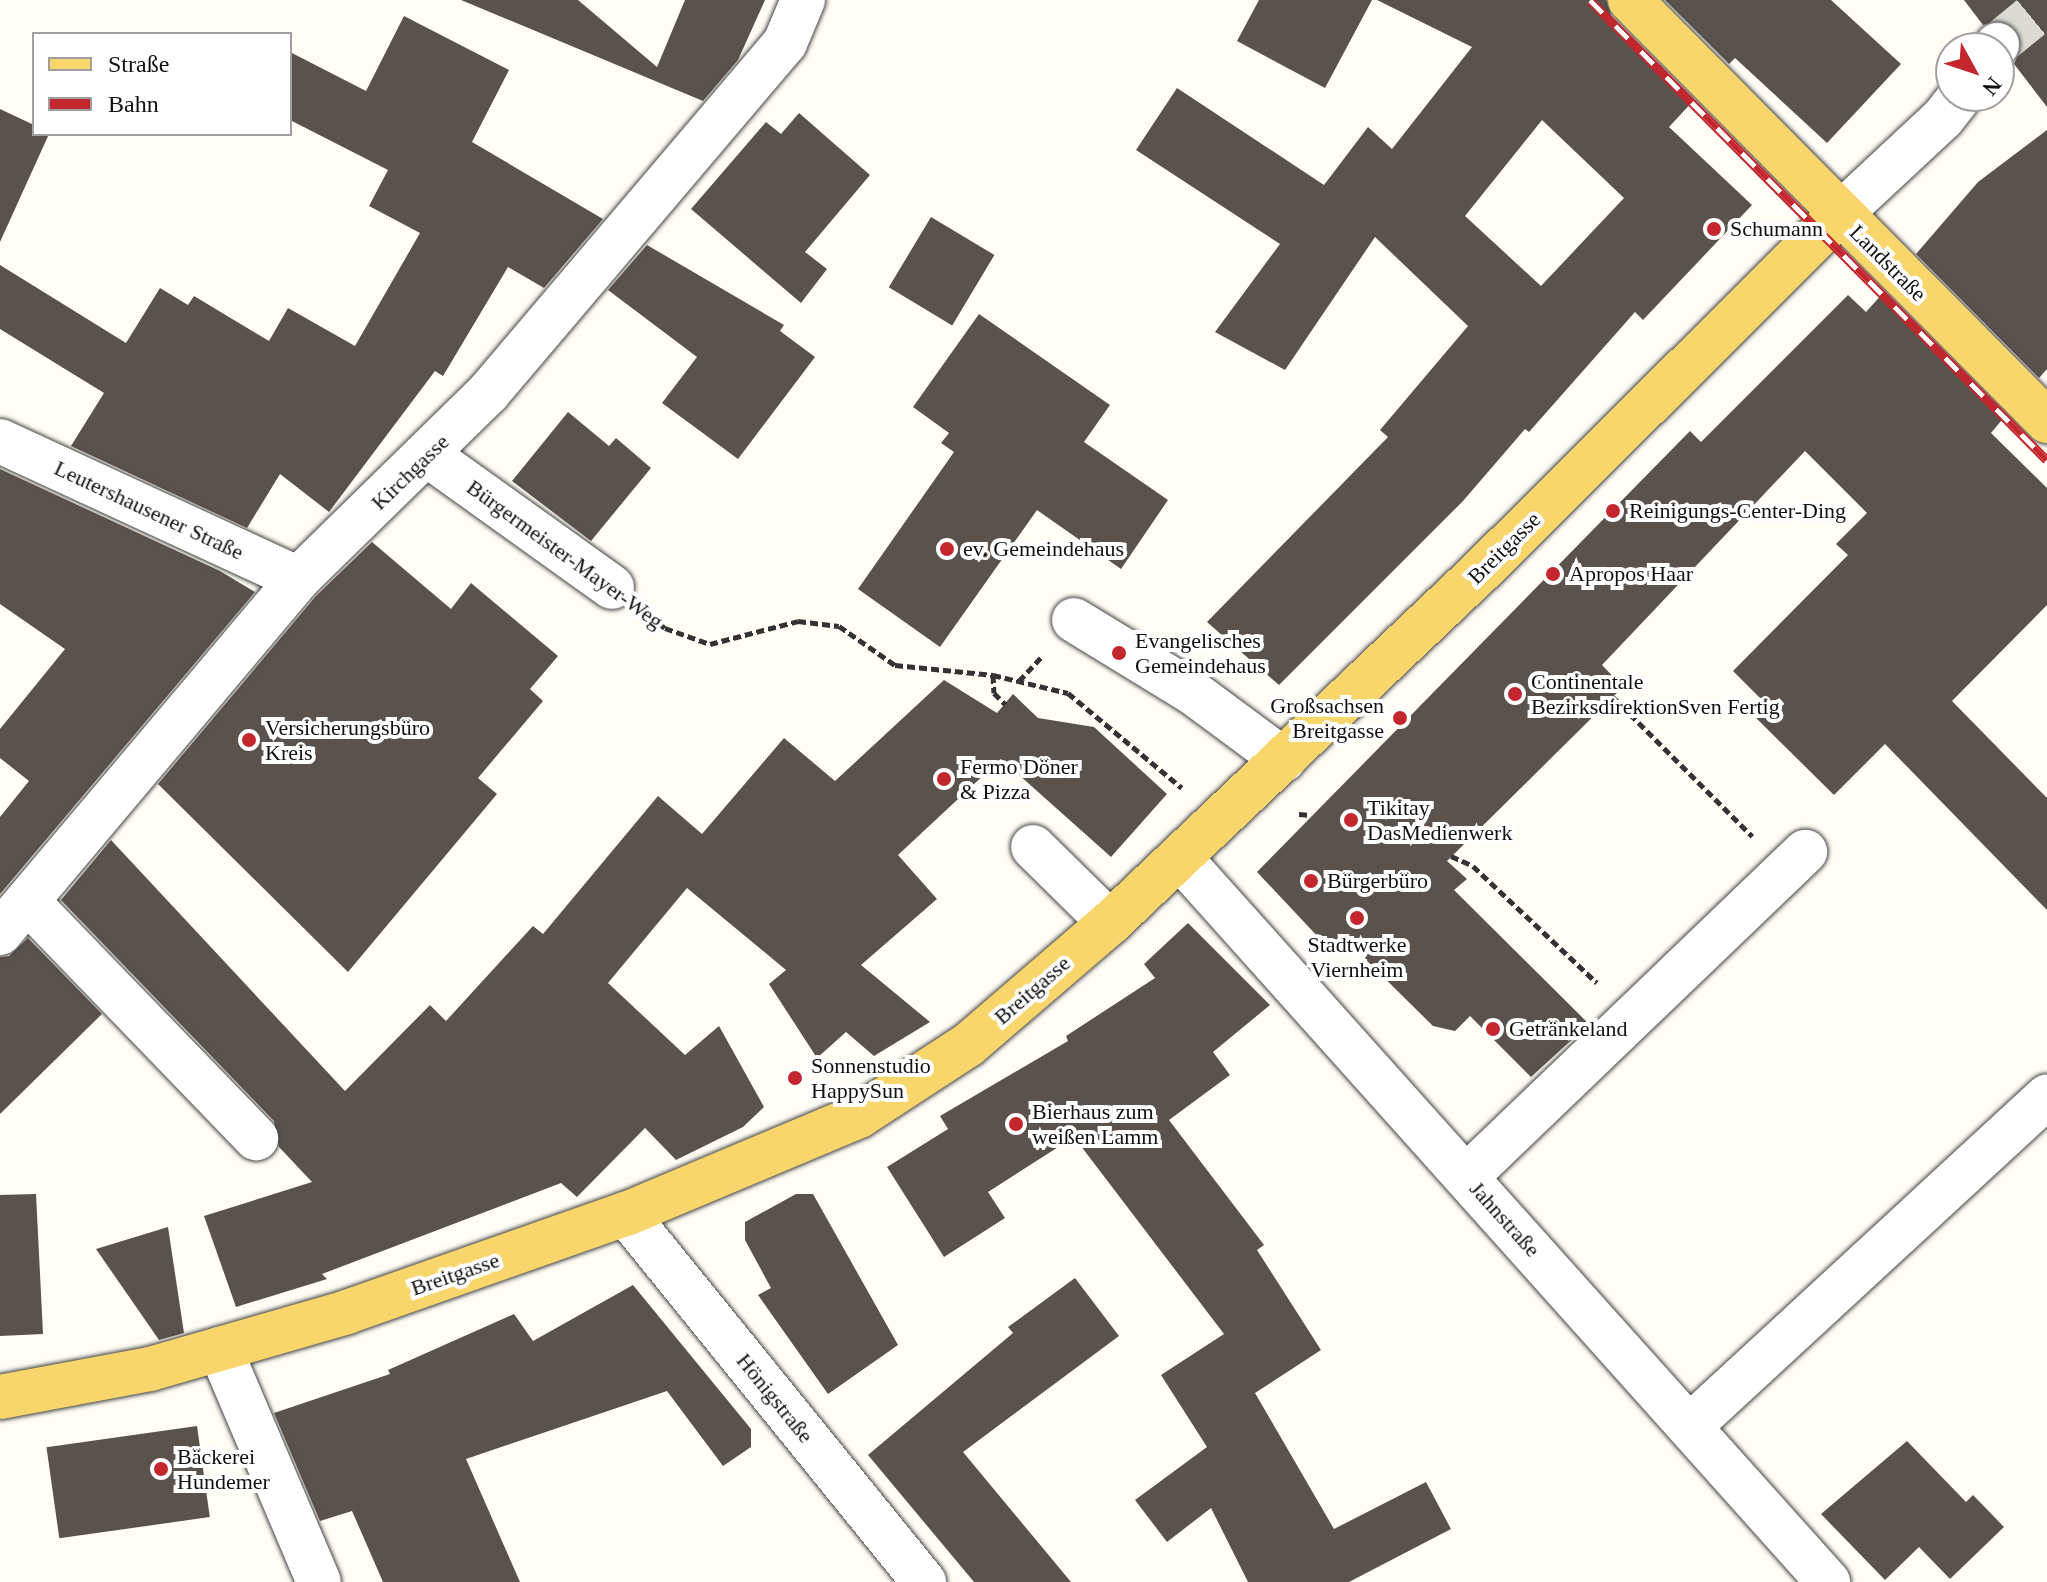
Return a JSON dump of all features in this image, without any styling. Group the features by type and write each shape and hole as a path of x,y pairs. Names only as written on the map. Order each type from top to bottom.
{"main road":[{"name":"Landstraße","path":"1630,0 1839,215 2047,421"},
{"name":"Breitgasse","path":"0,1397 150,1369 347,1312 626,1214 859,1116 968,1045 1110,923 1284,760 1839,215"}],"street":[{"name":"Kirchgasse","path":"13,917 298,579 429,456 785,43 803,0"},
{"path":"1839,215 1948,112"},
{"name":"Leutershausener Straße","path":"0,441 298,579"},
{"name":"Bürgermeister-Mayer-Weg","path":"429,456 612,587"},
{"path":"1074,620 1192,692 1284,760"},
{"path":"1033,847 1110,923"},
{"name":"Jahnstraße","path":"1180,858 1828,1582"},
{"path":"1466,1177 1796,861"},
{"path":"13,917 256,1138"},
{"path":"1690,1426 2047,1096"},
{"name":"Hönigstraße","path":"626,1214 924,1582"},
{"path":"220,1349 319,1582"}],"path":[{"name":"Bürgermeister-Mayer-Weg","path":"612,587 665,628 710,644 798,621 839,626 895,665 993,675 1068,693 1218,820"},
{"path":"993,675 994,693 1005,704"},
{"path":"1613,697 1796,861"},
{"path":"1451,856 1473,866 1632,1017"}],"building":[{"path":"461,0 578,0 657,67 685,0 765,0 738,60 703,101"},
{"path":"1259,0 1372,0 1325,88 1237,41"},
{"path":"1377,0 1606,0 1612,18 1694,100 1669,127 1752,205 1643,320 1635,312 1529,432 1525,429 1463,501 1279,685 1207,622 1388,437 1380,430 1468,326 1375,237 1285,370 1215,332 1280,244 1136,150 1177,88 1324,185 1368,127 1392,149 1472,47","holes":["1542,120 1624,198 1541,286 1465,216"]},
{"path":"1665,0 1831,0 1901,64 1827,143 1735,58 1729,64"},
{"path":"1964,0 2047,0 2047,107 2015,65 2022,47 2019,33 1999,20 1983,25"},
{"path":"404,16 509,70 472,142 603,219 544,288 508,267 443,376 435,371 329,512 280,474 247,528 71,446 104,393 0,329 0,265 126,343 160,288 188,305 194,296 269,341 288,308 355,346 420,233 369,206 388,170 292,121 292,53 366,91"},
{"path":"0,109 32,124 32,136 48,136 0,242"},
{"path":"799,113 870,175 805,252 827,269 801,303 691,209 766,122 781,134"},
{"path":"2047,130 2047,369 2039,378 1916,254 1978,182"},
{"path":"931,217 994,255 952,325 889,287"},
{"path":"647,245 784,325 780,331 815,357 738,459 662,403 697,357 608,290"},
{"path":"1884,292 2006,415 1991,433 2047,488 2047,605 1952,701 2047,798 2047,910 1885,744 1834,795 1748,710 1760,698 1733,671 1848,555 1836,544 1867,513 1805,451 1602,665 1623,687 1447,861 1467,879 1454,890 1589,1024 1531,1077 1470,1016 1455,1031 1433,1026 1352,946 1335,955 1257,872 1690,431 1701,442 1848,295 1866,312"},
{"path":"979,314 1110,405 1084,442 1168,500 1121,569 1037,510 940,647 858,589 954,452 941,443 949,433 913,407"},
{"path":"568,412 609,446 616,438 651,468 591,541 512,481"},
{"path":"0,469 220,571 255,592 0,894 0,817 29,781 0,758 0,729 65,649 0,604"},
{"path":"372,542 451,609 471,583 558,656 530,689 543,701 478,778 497,794 348,972 158,784 316,596"},
{"path":"944,680 997,713 1013,694 1038,718 1094,727 1167,794 1111,857 1001,759 898,855 937,899 861,965 930,1022 874,1056 846,1032 817,1058 769,984 786,970 687,888 608,983 685,1055 719,1026 764,1107 743,1127 676,1160 645,1128 577,1197 561,1183 322,1274 327,1279 236,1307 204,1216 312,1182 279,1147 274,1121 61,900 111,840 345,1091 430,1005 446,1021 533,926 543,934 658,796 702,834 784,738 835,781"},
{"path":"1188,923 1270,1005 1213,1052 1230,1075 1169,1120 1264,1245 1257,1250 1321,1350 1255,1393 1334,1529 1426,1482 1451,1529 1349,1582 1248,1582 1211,1508 1167,1542 1135,1500 1207,1447 1161,1375 1224,1334 1074,1137 988,1192 1005,1218 944,1257 887,1167 948,1129 940,1116 1068,1041 1066,1036 1155,978 1144,964"},
{"path":"28,938 102,1014 0,1114 0,957 9,956"},
{"path":"36,1194 43,1334 0,1336 0,1195"},
{"path":"796,1194 813,1194 898,1345 828,1394 758,1295 771,1288 745,1240 745,1222"},
{"path":"168,1227 184,1333 159,1340 96,1249"},
{"path":"1075,1278 1119,1336 963,1452 1071,1582 974,1582 868,1455 1013,1333 1008,1327"},
{"path":"633,1285 751,1429 751,1447 723,1466 667,1391 466,1459 520,1582 383,1582 352,1511 320,1521 274,1413 390,1374 388,1370 514,1314 533,1341"},
{"path":"197,1426 210,1517 59,1538 46,1447"},
{"path":"1907,1441 1966,1502 1973,1495 2004,1527 1950,1579 1919,1547 1885,1580 1821,1514"}],"tunnel":[{"path":"2013,32 2047,4"}],"railway":[{"path":"1590,0 2047,460"}],"place":[{"name":"Schumann","path":"1714,229"},
{"name":"Reinigungs-Center-Ding","path":"1613,511"},
{"name":"ev. Gemeindehaus","path":"947,549"},
{"name":"Apropos Haar","path":"1553,574"},
{"name":"Evangelisches Gemeindehaus","path":"1119,653"},
{"name":"Continentale BezirksdirektionSven Fertig","path":"1515,694"},
{"name":"Großsachsen Breitgasse","path":"1400,718"},
{"name":"Versicherungsbüro Kreis","path":"249,740"},
{"name":"Fermo Döner & Pizza","path":"944,779"},
{"name":"Tikitay DasMedienwerk","path":"1351,820"},
{"name":"Bürgerbüro","path":"1311,881"},
{"name":"Stadtwerke Viernheim","path":"1357,918"},
{"name":"Getränkeland","path":"1493,1029"},
{"name":"Sonnenstudio HappySun","path":"795,1078"},
{"name":"Bierhaus zum weißen Lamm","path":"1016,1124"},
{"name":"Bäckerei Hundemer","path":"161,1469"}]}
